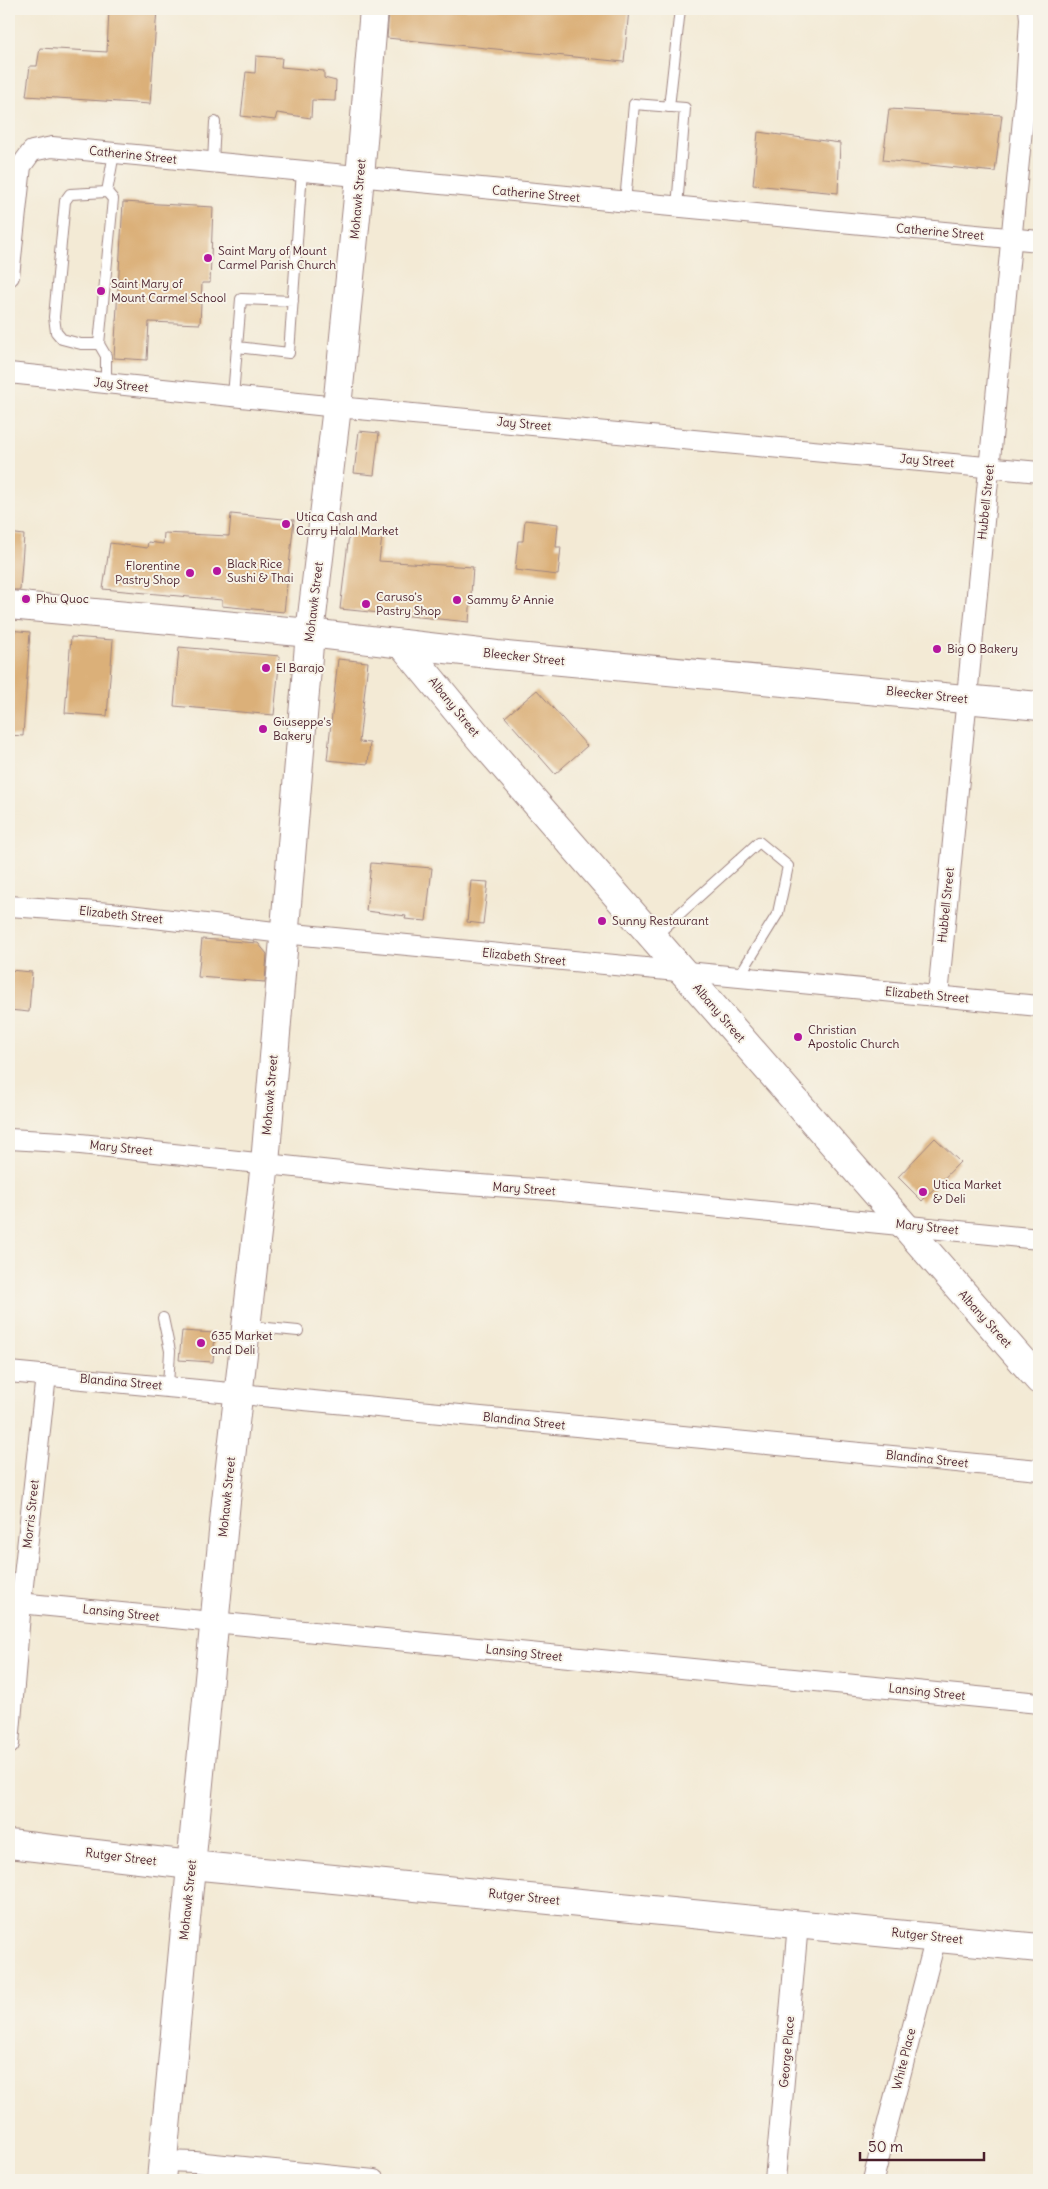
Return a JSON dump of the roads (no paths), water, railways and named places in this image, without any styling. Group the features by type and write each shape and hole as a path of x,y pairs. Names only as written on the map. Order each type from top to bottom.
{"street":[{"name":"Mohawk Street","path":"162,2171 226,1502 264,1163 310,633 337,407 360,177 374,9"},
{"name":"Hubbell Street","path":"938,996 1026,88 1030,19 1028,9"},
{"name":"Catherine Street","path":"9,276 21,166 34,150 52,147 1039,242"},
{"name":"Jay Street","path":"9,373 337,407 1039,472"},
{"name":"Bleecker Street","path":"9,605 310,633 507,656 1039,706"},
{"name":"Albany Street","path":"402,644 481,740 1039,1380"},
{"name":"Elizabeth Street","path":"9,906 111,913 283,933 1039,1006"},
{"name":"Mary Street","path":"9,1139 62,1142 425,1181 551,1190 1039,1239"},
{"name":"Blandina Street","path":"9,1372 1039,1470"},
{"name":"Morris Street","path":"9,1744 15,1603 46,1375"},
{"name":"Lansing Street","path":"15,1603 1039,1703"},
{"name":"Rutger Street","path":"9,1844 191,1865 1039,1948"},
{"name":"George Place","path":"775,2180 798,1924"},
{"name":"White Place","path":"873,2180 936,1937"},
{"path":"162,2171 195,2162 374,2180"}],"lane":[{"path":"669,107 680,9"},
{"path":"625,202 634,104 685,108 676,207"},
{"path":"213,162 215,122"},
{"path":"107,192 114,153"},
{"path":"238,347 289,353 302,171"},
{"path":"99,344 72,342 62,339 56,332 54,317 65,201 70,194 107,192"},
{"path":"106,383 106,356 99,344 104,310 113,199 107,192"},
{"path":"233,396 241,299 292,301"},
{"path":"654,937 759,842 788,866 778,913 738,978"},
{"path":"164,1318 170,1351 168,1386"},
{"path":"246,1325 298,1331"}],"place":[{"name":"Saint Mary of Mount Carmel Parish Church","path":"208,258"},
{"name":"Saint Mary of Mount Carmel School","path":"101,291"},
{"name":"Utica Cash and Carry Halal Market","path":"286,524"},
{"name":"Black Rice Sushi & Thai","path":"217,571"},
{"name":"Florentine Pastry Shop","path":"190,573"},
{"name":"Phu Quoc","path":"26,599"},
{"name":"Sammy & Annie","path":"457,600"},
{"name":"Caruso's Pastry Shop","path":"366,604"},
{"name":"Big O Bakery","path":"937,649"},
{"name":"El Barajo","path":"266,668"},
{"name":"Giuseppe's Bakery","path":"263,729"},
{"name":"Sunny Restaurant","path":"602,921"},
{"name":"Christian Apostolic Church","path":"798,1037"},
{"name":"Utica Market & Deli","path":"923,1192"},
{"name":"635 Market and Deli","path":"201,1343"}]}
